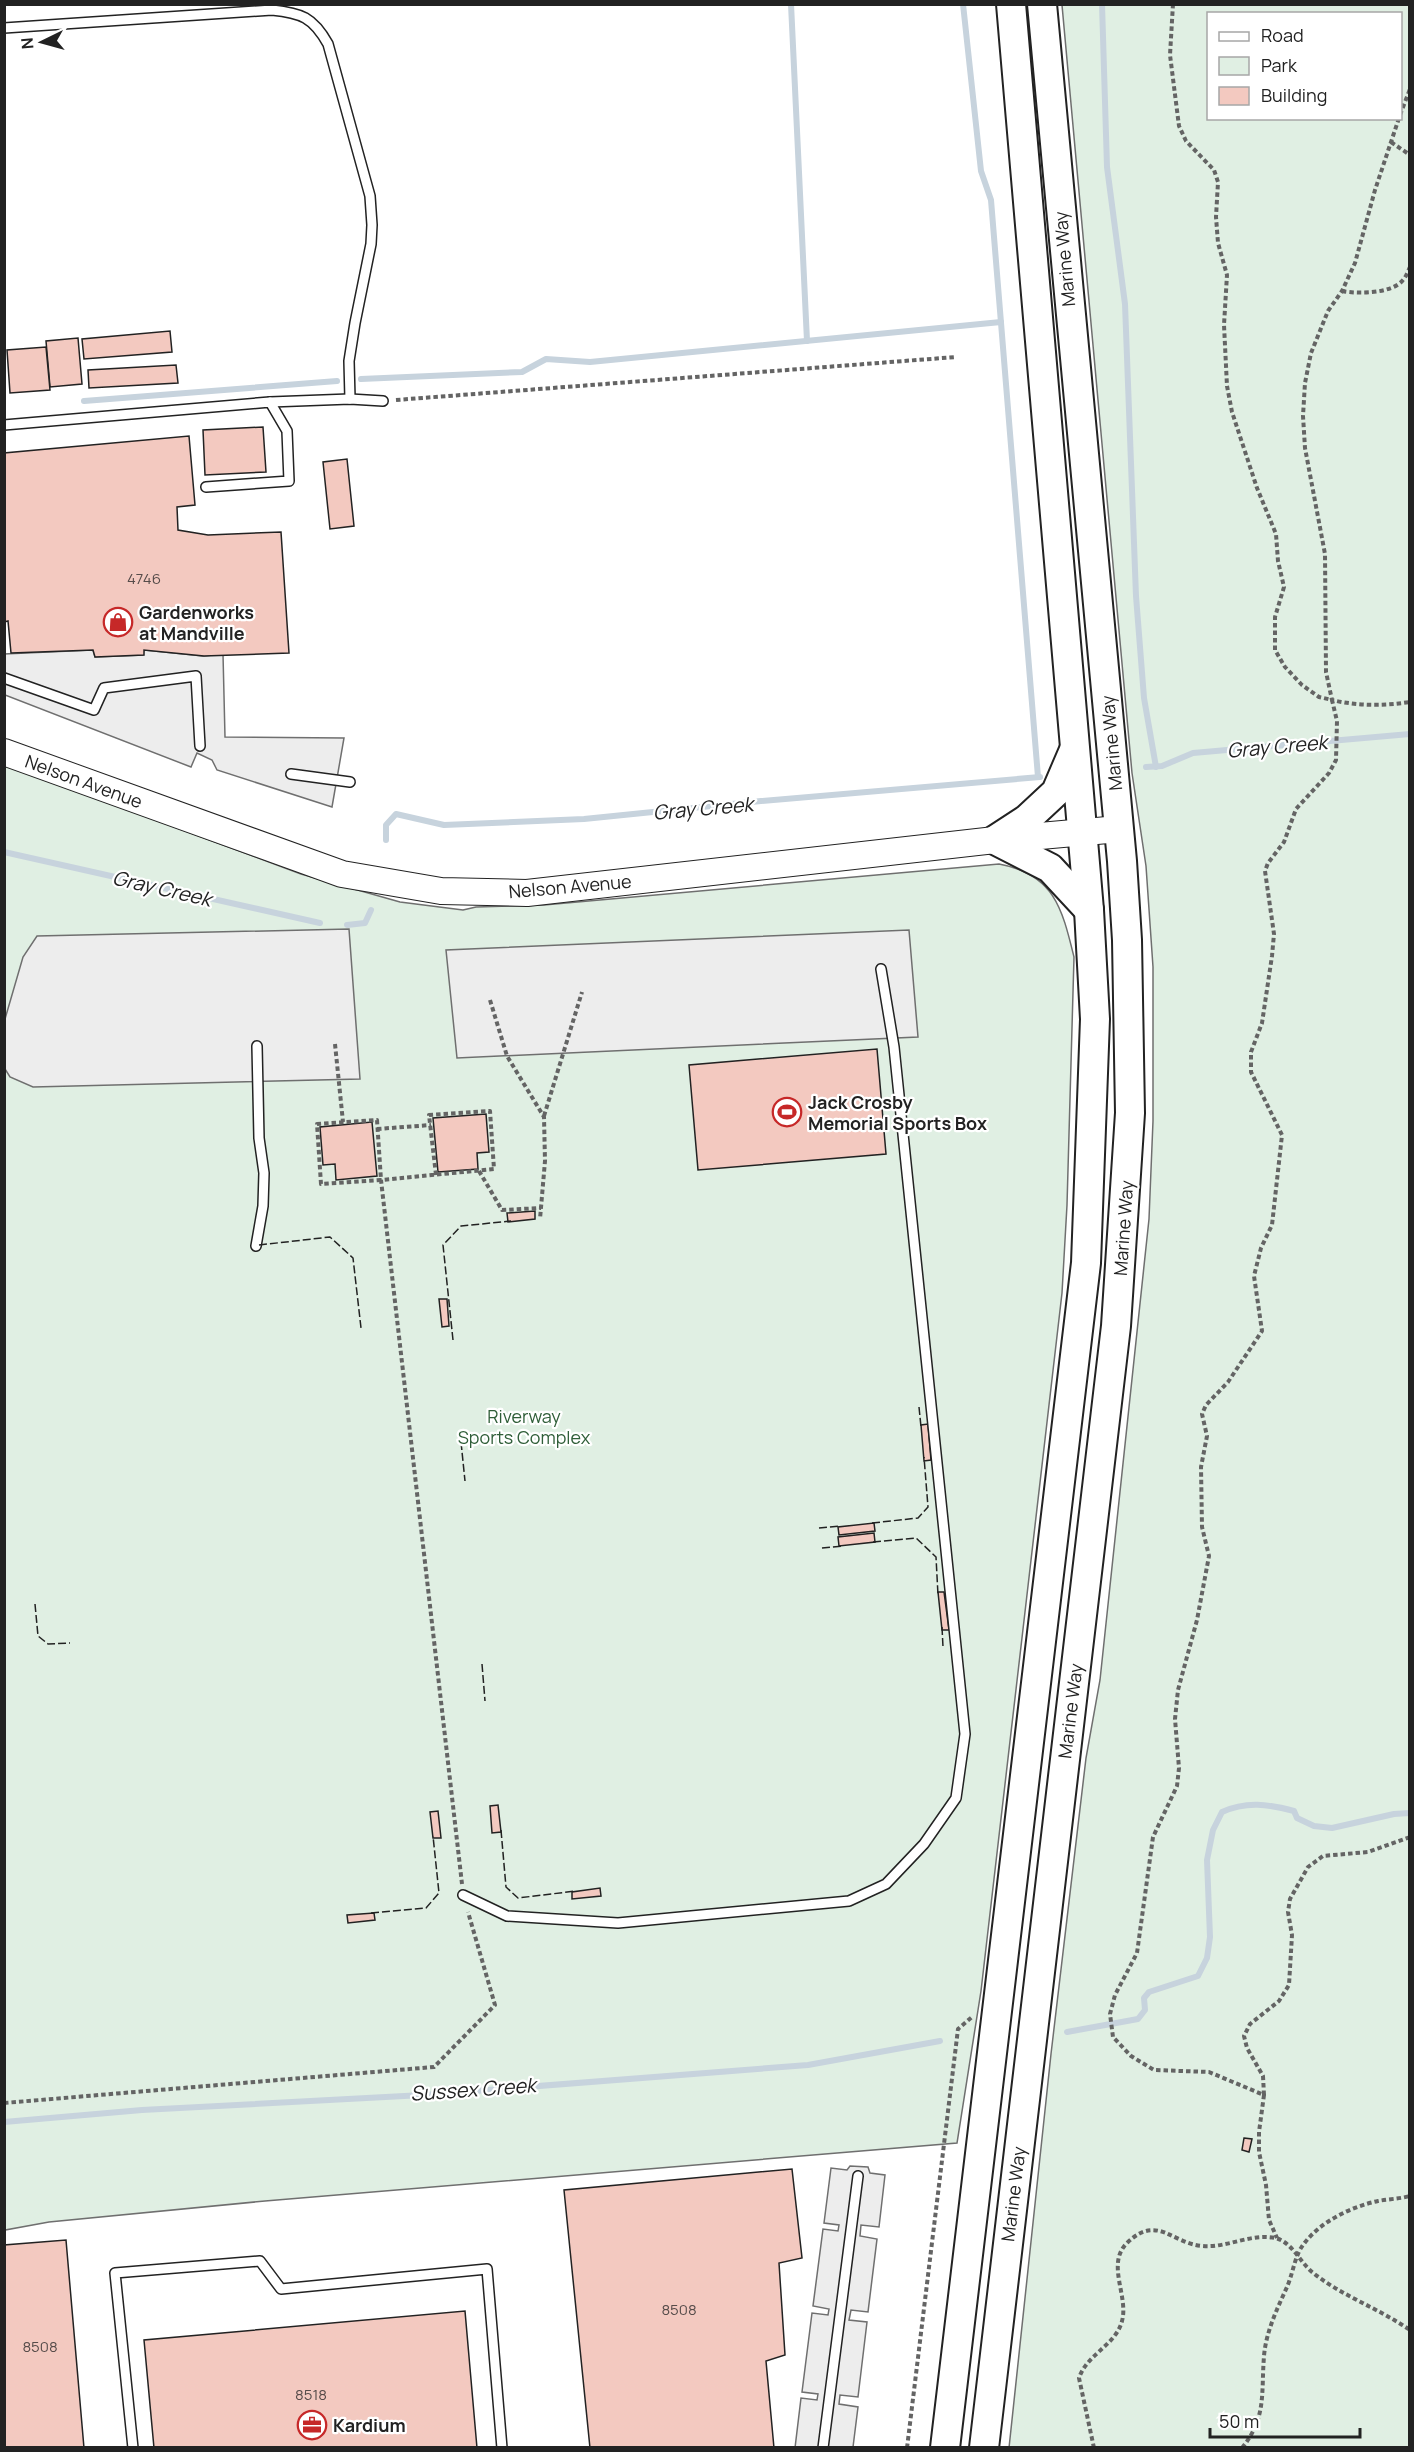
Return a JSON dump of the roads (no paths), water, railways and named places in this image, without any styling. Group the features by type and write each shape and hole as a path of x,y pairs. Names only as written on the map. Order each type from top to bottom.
{"main road":[{"name":"Marine Way","path":"945,2448 1086,1263 1095,1019 1076,745 1011,4"},
{"name":"Marine Way","path":"984,2448 1116,1326 1130,1113 1127,940 1119,829 1042,4"},
{"path":"994,840 1027,819 1056,792 1076,745"},
{"path":"994,840 1050,868 1089,910"}],"street":[{"name":"Nelson Avenue","path":"4,753 342,874 441,891 527,893 994,840 1119,829"}],"lane":[{"path":"4,28 272,10 300,14 319,28 328,44 370,196 372,215 371,244 349,361 350,399"},
{"path":"4,425 270,402 350,399 383,401"},
{"path":"206,487 289,481 287,430 270,402"},
{"path":"4,678 94,710 104,688 196,676 200,746"},
{"path":"291,774 350,782"},
{"path":"463,1895 507,1916 618,1923 849,1901 886,1884 924,1844 956,1798 965,1734 894,1047 881,969"},
{"path":"256,1046 259,1138 264,1173 263,1206 256,1246"},
{"path":"823,2448 858,2176"},
{"path":"133,2448 116,2273 260,2261 281,2289 487,2269 502,2448"}],"waterway":[{"path":"791,4 807,341"},
{"path":"963,4 981,171 991,200 1038,777"},
{"path":"1102,4 1107,167 1125,304 1136,596 1144,698 1156,767"},
{"path":"361,379 522,372 546,359 590,362 1001,322"},
{"path":"84,401 337,381"},
{"name":"Gray Creek","path":"1146,767 1162,766 1193,753 1410,734"},
{"name":"Gray Creek","path":"386,840 386,825 396,814 444,825 584,819 1040,777"},
{"name":"Gray Creek","path":"4,852 320,923"},
{"name":"Gray Creek","path":"347,925 365,923 371,910"},
{"name":"Sussex Creek","path":"1067,2032 1138,2019 1145,2010 1144,1998 1149,1992 1198,1976 1207,1958 1210,1937 1207,1860 1213,1830 1222,1812 1240,1806 1266,1805 1294,1811 1297,1818 1314,1826 1332,1828 1394,1814 1410,1813"},
{"name":"Sussex Creek","path":"4,2122 142,2110 423,2095 808,2065 940,2041"}],"place":[{"name":"Gardenworks at Mandville","path":"118,622"},
{"name":"Jack Crosby Memorial Sports Box","path":"787,1112"},
{"name":"Kardium","path":"312,2425"}],"park label":[{"name":"Riverway Sports Complex","path":"524,1426"}]}
